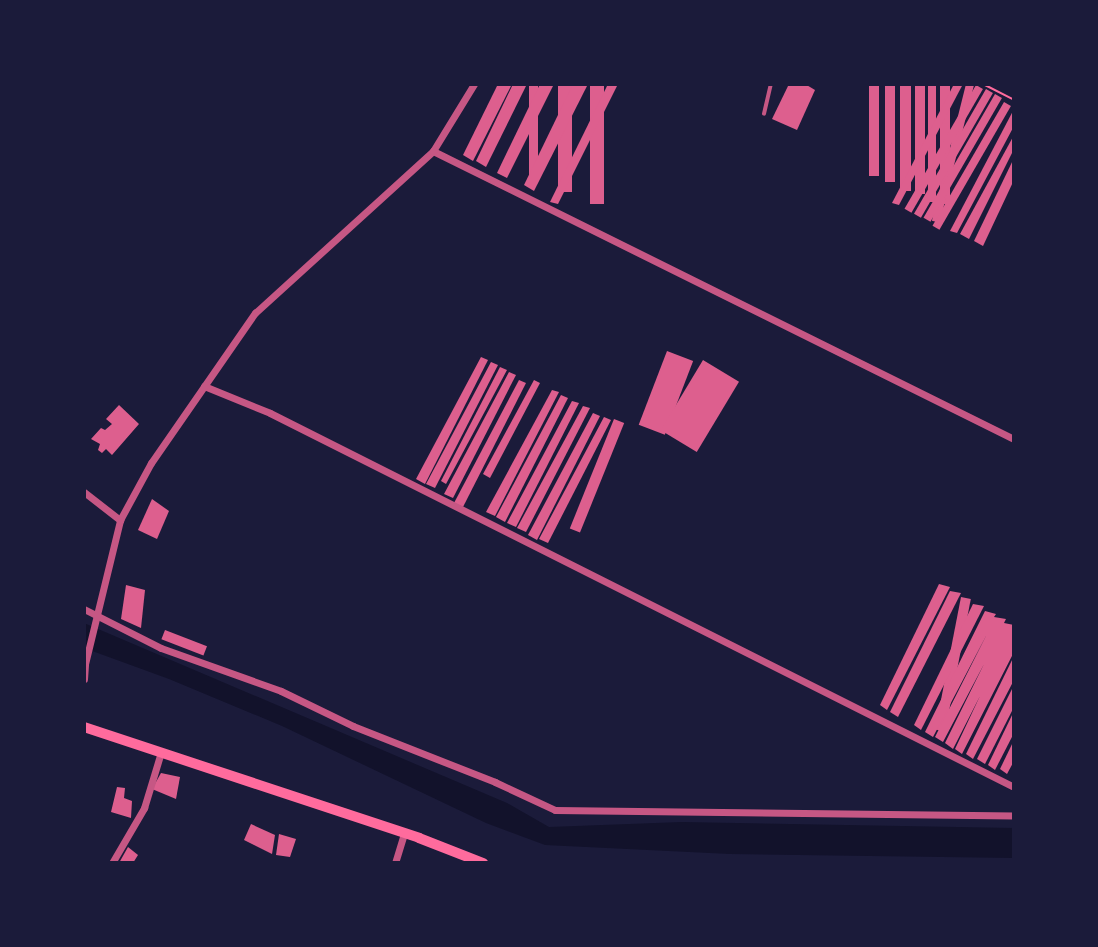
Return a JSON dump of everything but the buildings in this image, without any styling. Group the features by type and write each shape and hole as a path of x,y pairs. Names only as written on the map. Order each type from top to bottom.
{"main road":[{"path":"84,727 404,833 483,863"}],"street":[{"path":"84,679 96,614 120,520 151,463 256,313 433,151 474,84"},
{"path":"433,151 1014,439"},
{"path":"204,386 270,413 1014,787"},
{"path":"84,492 120,520"},
{"path":"84,609 161,648 281,691 353,726 495,782 555,810 1014,816"},
{"path":"111,863 144,808 161,752"},
{"path":"396,863 404,833"}],"lane":[{"path":"764,114 771,84"}],"path":[{"path":"983,84 1014,100"}],"shaded area":[{"path":"84,623 507,803 549,827 682,822 1014,828 1014,858 730,854 545,845 486,823 282,726 169,679 84,648"}]}
